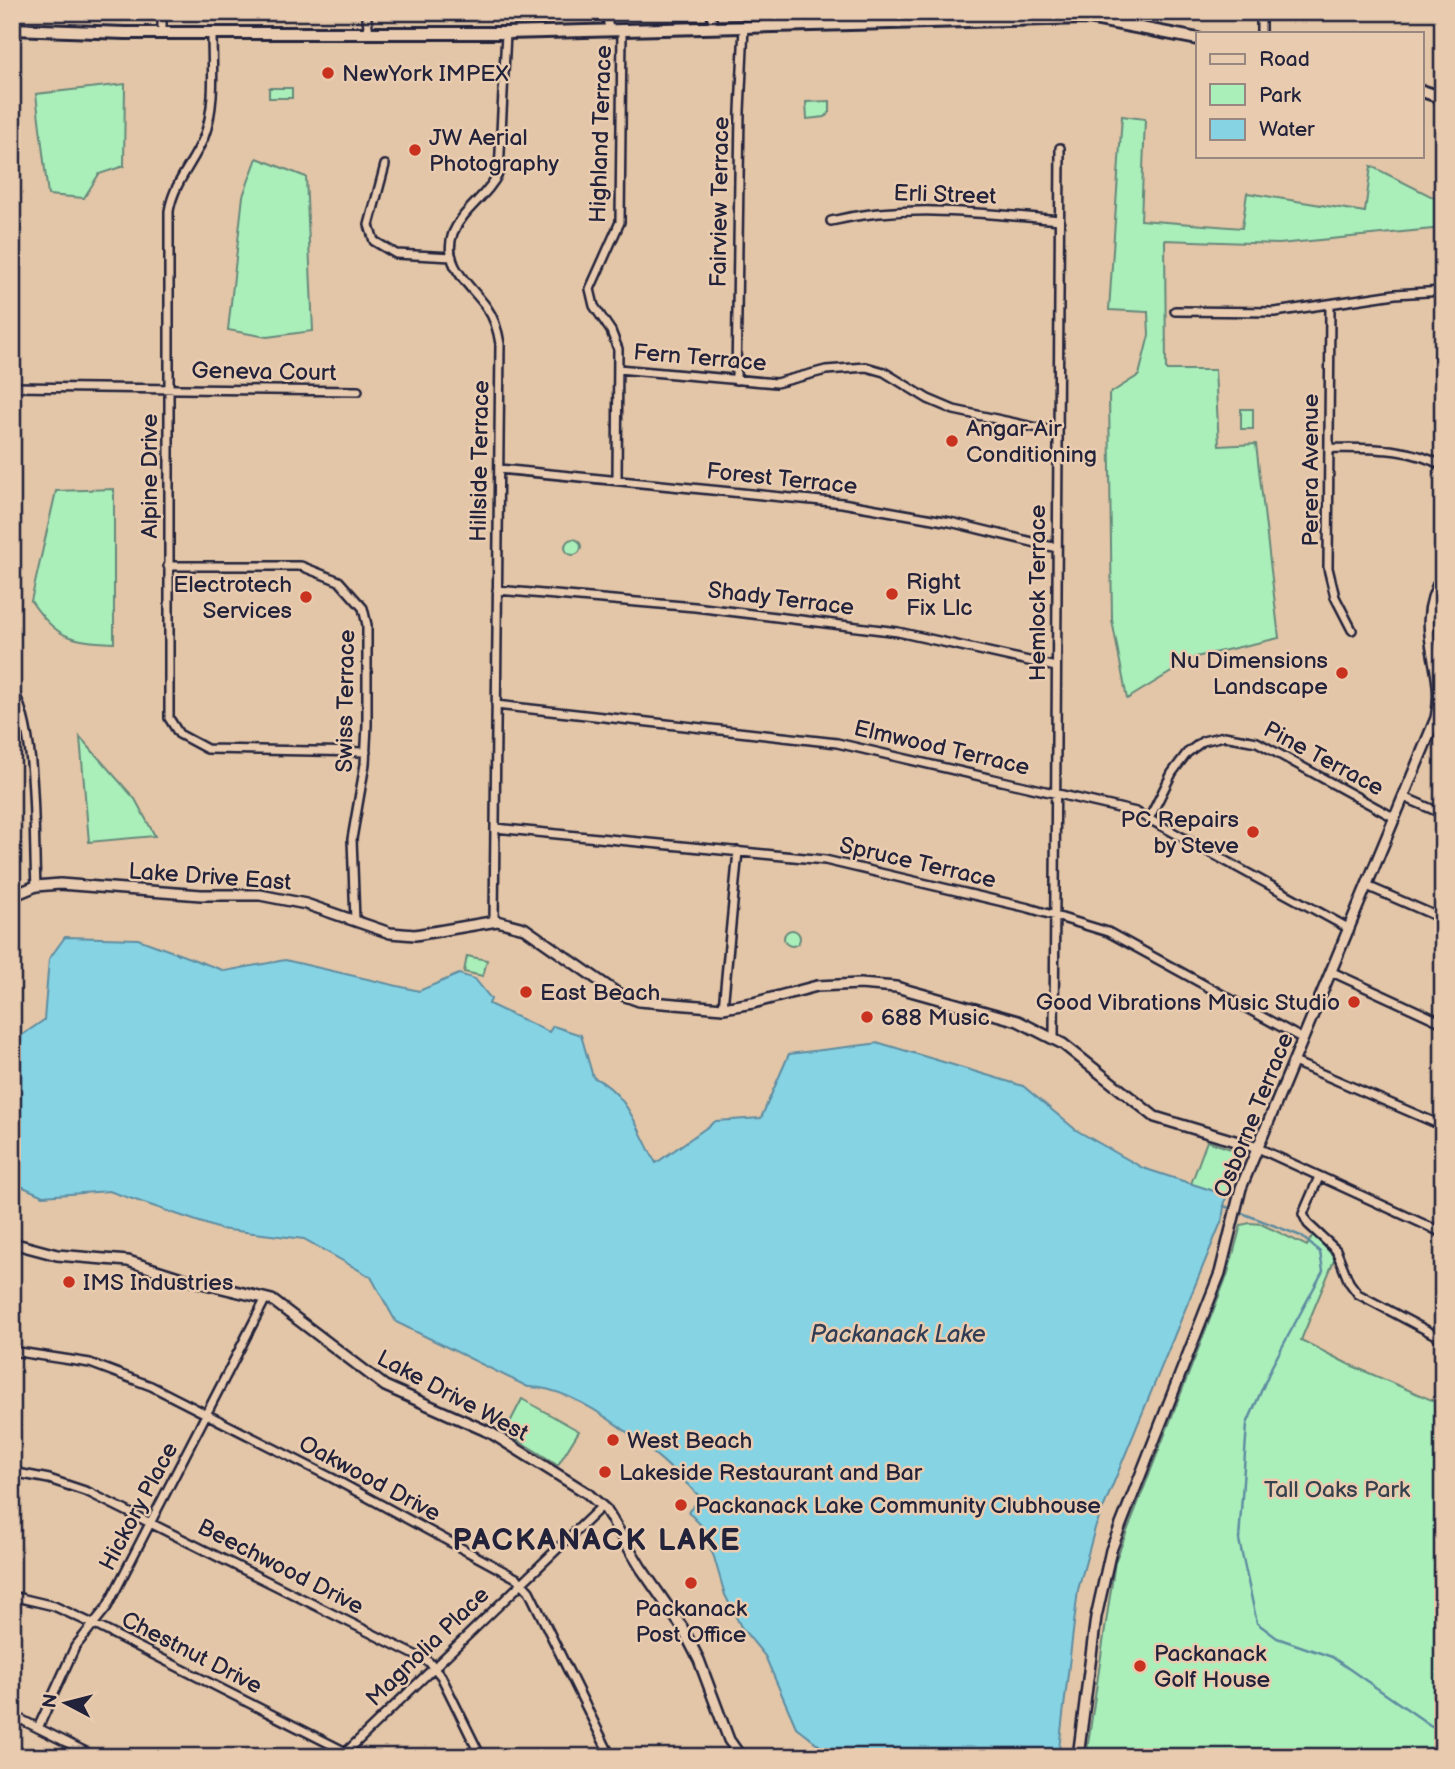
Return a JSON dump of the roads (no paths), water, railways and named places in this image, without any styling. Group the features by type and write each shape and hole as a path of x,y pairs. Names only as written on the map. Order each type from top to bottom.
{"main road":[{"path":"12,29 162,33 506,33 985,16 1088,18 1196,39"},
{"path":"1424,92 1443,98"}],"street":[{"path":"162,12 162,33"},
{"path":"366,12 369,33"},
{"path":"606,12 609,29"},
{"path":"711,12 713,26"},
{"path":"1261,12 1261,32"},
{"name":"Fairview Terrace","path":"736,380 744,26"},
{"name":"Highland Terrace","path":"617,479 616,340 594,306 590,289 620,222 622,29"},
{"name":"Alpine Drive","path":"212,33 209,120 202,141 178,181 169,212 169,718 179,734 196,746 218,751 366,752"},
{"path":"384,165 369,225 374,241 396,254 452,257 451,243 459,223 488,193 499,172 506,33"},
{"name":"Hemlock Terrace","path":"1054,1038 1060,148"},
{"name":"Erli Street","path":"831,221 884,211 935,210 1059,220"},
{"name":"Hillside Terrace","path":"452,257 461,278 488,309 498,332 494,921"},
{"path":"1175,311 1275,312 1330,306 1395,294 1443,291"},
{"name":"Perera Avenue","path":"1330,306 1328,568 1335,597 1352,630"},
{"name":"Fern Terrace","path":"618,369 776,383 826,370 866,367 884,372 954,411 1057,432"},
{"name":"Geneva Court","path":"12,387 358,391"},
{"path":"1329,448 1409,452 1443,466"},
{"name":"Forest Terrace","path":"499,469 617,479 894,511 1057,548"},
{"name":"Swiss Terrace","path":"168,565 301,566 327,574 349,589 366,618 366,752 352,839 355,921"},
{"name":"Osborne Terrace","path":"1078,1757 1092,1641 1105,1570 1216,1284 1241,1188 1404,797 1439,704 1427,626 1433,595 1443,575"},
{"name":"Shady Terrace","path":"497,590 695,607 898,632 1056,667"},
{"path":"12,689 22,707 28,733 36,886"},
{"name":"Elmwood Terrace","path":"496,705 837,743 1136,812 1350,929"},
{"name":"Pine Terrace","path":"1149,818 1187,753 1203,741 1224,736 1257,742 1395,818"},
{"path":"1404,797 1443,814"},
{"name":"Spruce Terrace","path":"495,828 840,863 1054,914 1108,932 1303,1039"},
{"path":"723,1008 737,851"},
{"name":"Lake Drive East","path":"12,896 36,886 60,884 201,895 260,895 296,901 377,930 402,935 506,921 524,928 628,998 723,1008 817,986 882,985 1018,1021 1054,1038 1155,1117 1258,1148"},
{"path":"1367,886 1443,919"},
{"path":"1332,972 1443,1023"},
{"path":"1294,1062 1443,1126"},
{"path":"1258,1148 1443,1233"},
{"path":"1319,1177 1303,1214 1308,1224 1336,1250 1352,1288 1365,1298 1443,1339"},
{"name":"Lake Drive West","path":"12,1243 57,1255 128,1261 185,1279 266,1298 291,1312 386,1385 491,1433 602,1506 682,1627 699,1660 729,1740 741,1757"},
{"name":"Hickory Place","path":"38,1728 75,1647 107,1607 266,1298"},
{"name":"Oakwood Drive","path":"12,1352 90,1363 151,1385 522,1583"},
{"name":"Beechwood Drive","path":"12,1472 69,1485 152,1522 433,1666"},
{"name":"Magnolia Place","path":"345,1755 433,1666 602,1506"},
{"path":"522,1583 529,1591 611,1757"},
{"name":"Chestnut Drive","path":"12,1596 54,1606 93,1624 345,1755"},
{"path":"433,1666 481,1757"},
{"path":"12,1715 96,1757"}],"water":[{"name":"Packanack Lake","path":"65,937 138,939 225,971 285,960 419,991 459,974 475,979 491,999 489,1004 549,1032 553,1026 581,1035 593,1077 605,1084 624,1103 656,1163 716,1121 761,1118 789,1054 880,1043 1023,1086 1076,1130 1143,1168 1226,1195 1222,1220 1095,1528 1078,1590 1058,1757 834,1757 796,1727 765,1656 741,1627 725,1595 714,1557 700,1524 688,1512 701,1498 666,1464 621,1428 573,1399 549,1390 528,1387 396,1322 371,1277 304,1239 220,1229 109,1191 43,1196 12,1182 12,1042 44,1020 49,959"}],"waterway":[{"path":"1224,1206 1301,1236 1320,1252 1323,1271 1272,1366 1247,1424 1239,1540 1257,1623 1277,1638 1332,1657 1443,1734"}],"place":[{"name":"NewYork IMPEX","path":"328,73"},
{"name":"JW Aerial Photography","path":"415,150"},
{"name":"Angar Air Conditioning","path":"952,441"},
{"name":"Right Fix Llc","path":"892,594"},
{"name":"Electrotech Services","path":"306,597"},
{"name":"Nu Dimensions Landscape","path":"1342,673"},
{"name":"PC Repairs by Steve","path":"1253,832"},
{"name":"East Beach","path":"526,992"},
{"name":"Good Vibrations Music Studio","path":"1354,1002"},
{"name":"688 Music","path":"867,1017"},
{"name":"IMS Industries","path":"69,1282"},
{"name":"West Beach","path":"613,1440"},
{"name":"Lakeside Restaurant and Bar","path":"605,1472"},
{"name":"Packanack Lake Community Clubhouse","path":"681,1505"},
{"name":"Packanack Post Office","path":"691,1583"},
{"name":"Packanack Golf House","path":"1140,1666"}],"district":[{"name":"PACKANACK LAKE","path":"597,1540"}],"park label":[{"name":"Tall Oaks Park","path":"1337,1489"}]}
